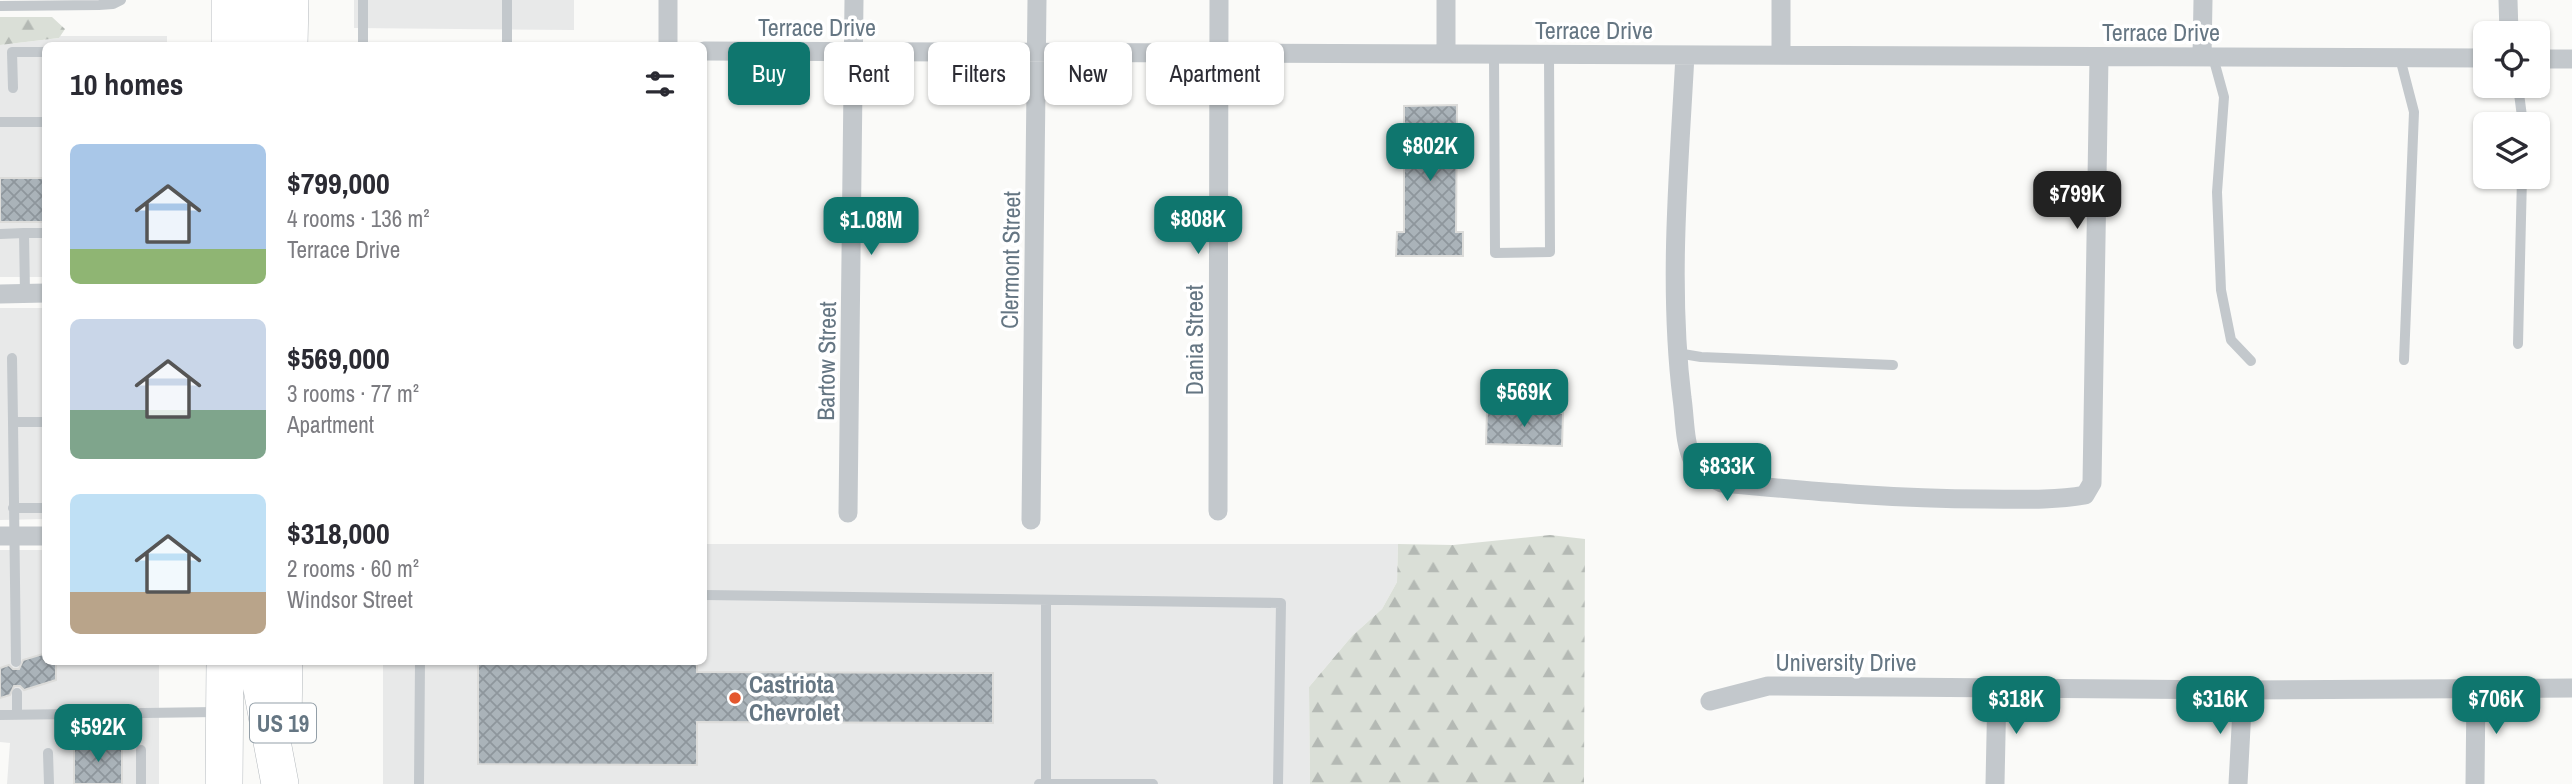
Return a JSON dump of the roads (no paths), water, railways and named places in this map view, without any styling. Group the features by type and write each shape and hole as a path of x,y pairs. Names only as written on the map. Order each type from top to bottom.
{"highway":[{"path":"230,0 230,42"},
{"path":"263,0 263,42"},
{"path":"289,42 290,0"},
{"name":"US 19","path":"224,784 225,665"},
{"path":"258,665 281,784"},
{"name":"US 19","path":"281,784 284,665"}],"street":[{"path":"668,0 668,42"},
{"name":"Bartow Street","path":"853,42 854,0"},
{"name":"Clermont Street","path":"1031,520 1037,0"},
{"name":"Dania Street","path":"1219,0 1219,42"},
{"path":"1446,0 1447,54"},
{"path":"1781,0 1781,55"},
{"path":"2203,0 2208,57"},
{"path":"2508,0 2509,21"},
{"name":"Terrace Drive","path":"707,51 824,51"},
{"name":"Terrace Drive","path":"914,51 1146,53"},
{"name":"Terrace Drive","path":"1284,53 2473,58"},
{"path":"1685,55 1674,270 1676,353 1688,444 1694,463 1706,476 1722,482 1871,496 2062,499 2085,495 2092,483 2099,57"},
{"path":"2550,59 2572,59"},
{"name":"Bartow Street","path":"848,513 852,105"},
{"name":"Dania Street","path":"1217,511 1219,105"},
{"path":"0,294 42,293"},
{"path":"7,536 42,536"},
{"name":"University Drive","path":"1710,701 1768,685 2243,690 2572,688"},
{"path":"1994,784 1997,688"},
{"path":"2475,784 2476,688"},
{"path":"2238,784 2243,690"}],"lane":[{"path":"0,6 99,5 113,4 121,0"},
{"path":"363,0 363,42"},
{"path":"507,0 507,42"},
{"path":"12,88 12,52 42,52"},
{"path":"1494,54 1495,253 1550,252 1549,55"},
{"path":"2208,57 2224,97 2217,192 2221,290 2231,340 2251,361"},
{"path":"2400,58 2414,112 2404,360"},
{"path":"0,122 42,122"},
{"path":"2518,344 2522,189"},
{"path":"24,233 25,294"},
{"path":"0,234 42,233"},
{"path":"1676,353 1701,357 1894,365"},
{"path":"12,358 13,509 7,536 16,662"},
{"path":"12,422 42,422"},
{"path":"13,509 42,508"},
{"path":"707,596 1281,603 1278,784"},
{"path":"1046,600 1042,783 1153,784"},
{"path":"419,784 420,665"},
{"path":"17,693 17,714"},
{"path":"0,715 224,712"},
{"path":"141,750 141,784"},
{"path":"48,753 49,784"}],"place":[{"name":"Castriota Chevrolet","path":"735,698"}]}
